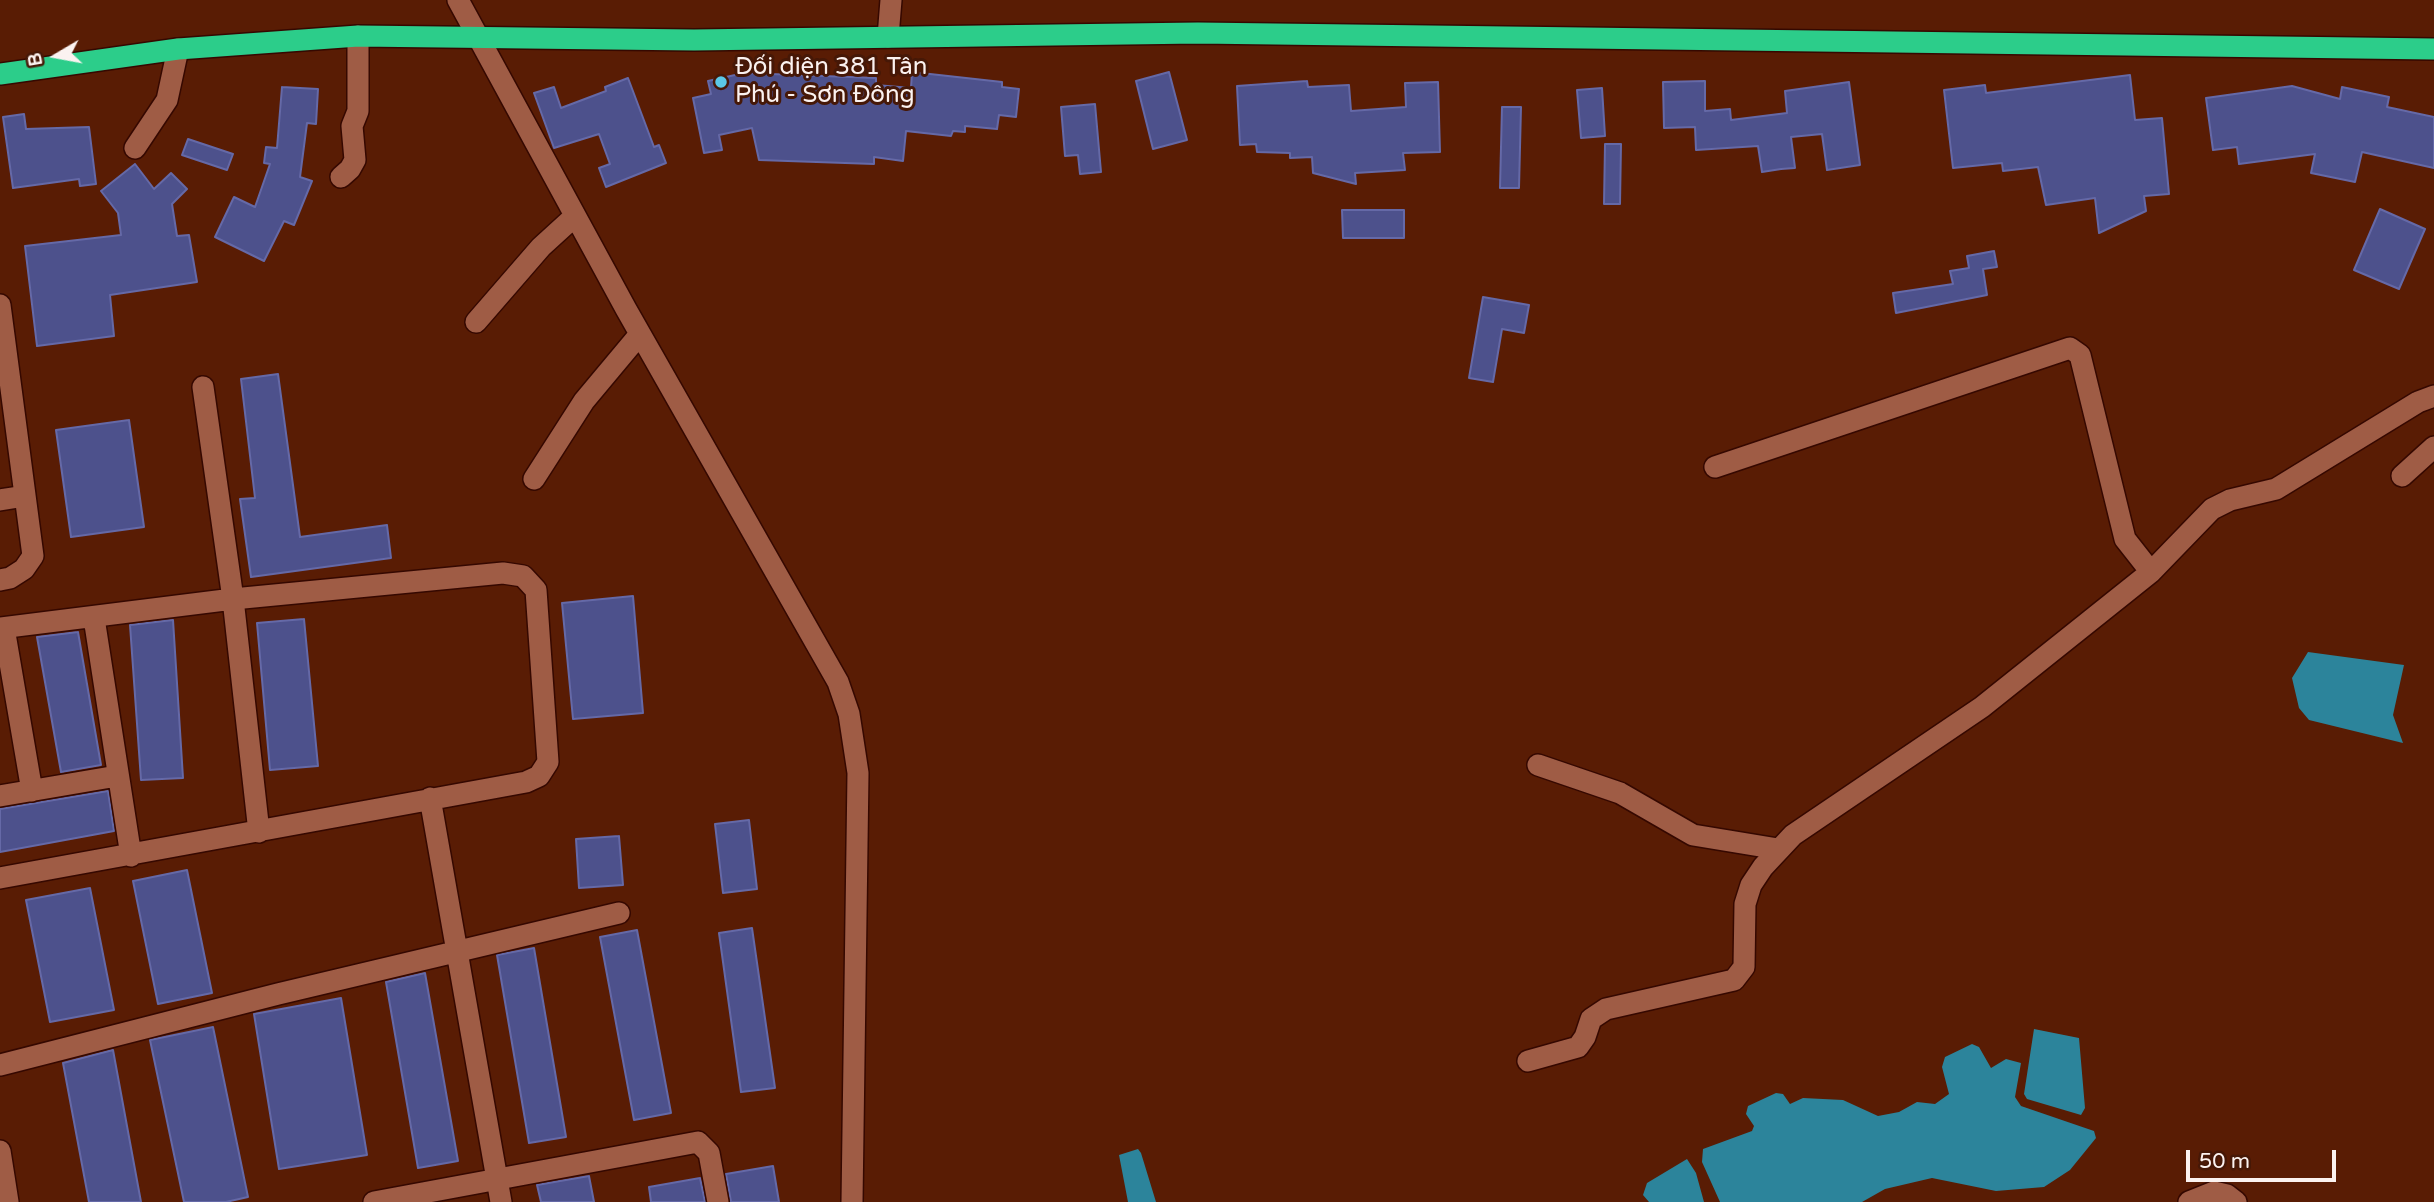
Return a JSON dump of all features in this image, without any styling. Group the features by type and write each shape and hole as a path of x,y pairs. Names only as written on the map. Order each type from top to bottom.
{"highway":[{"path":"0,74 178,49 358,36 888,37 1198,33 2434,49"}],"street":[{"path":"458,0 640,334 838,682 849,714 858,773 852,1202"},
{"path":"888,37 891,0"},
{"path":"341,177 355,160 352,125 358,111 358,36"},
{"path":"135,148 167,100 178,49"},
{"path":"476,322 541,247 575,216"},
{"path":"0,305 33,555 24,569 10,578 0,580"},
{"path":"534,479 584,401 640,334"},
{"path":"1715,467 2070,348 2080,355 2126,539 2151,572"},
{"path":"203,387 233,599 259,832"},
{"path":"1528,1060 1578,1047 1585,1037 1591,1019 1606,1009 1734,980 1744,967 1745,904 1751,885 1778,849 1793,835 1982,706 2151,572 2212,509 2231,500 2276,489 2418,402 2434,396"},
{"path":"2402,476 2434,447"},
{"path":"0,500 25,496"},
{"path":"0,878 526,782 539,776 548,762 536,590 523,576 503,572 233,599 2,628 32,791"},
{"path":"94,618 131,856"},
{"path":"1538,765 1620,793 1693,835 1778,849"},
{"path":"0,796 117,776"},
{"path":"430,798 501,1202"},
{"path":"0,1065 620,913"},
{"path":"374,1202 698,1142 709,1153 718,1202"},
{"path":"0,1151 8,1202"},
{"path":"2189,1202 2214,1192 2227,1195 2236,1202"}],"water":[{"path":"2308,652 2404,665 2393,715 2403,743 2309,720 2299,708 2292,678"},
{"path":"2034,1029 2079,1038 2085,1108 2081,1115 2027,1099 2024,1094"},
{"path":"1972,1044 1979,1047 1991,1068 2006,1059 2021,1063 2015,1097 2021,1106 2094,1131 2096,1138 2070,1170 2044,1187 1996,1191 1932,1178 1885,1189 1862,1202 1720,1202 1702,1162 1703,1149 1752,1131 1754,1126 1746,1114 1748,1106 1776,1093 1783,1094 1790,1104 1803,1098 1843,1100 1878,1116 1899,1112 1917,1102 1935,1104 1949,1094 1942,1067 1945,1057"},
{"path":"1138,1149 1156,1202 1128,1202 1119,1155"},
{"path":"1687,1159 1696,1173 1704,1202 1649,1202 1643,1195 1647,1183"}],"building":[{"path":"912,72 1002,82 1002,87 1019,89 1016,117 999,115 997,129 965,126 965,132 953,131 951,136 906,131 903,161 874,157 874,164 759,160 752,128 719,135 722,150 704,153 693,98 711,94 708,81 744,73 876,78 876,85 911,88"},
{"path":"1169,72 1187,140 1153,149 1136,81"},
{"path":"2130,75 2135,120 2162,118 2169,194 2144,196 2146,211 2099,233 2095,198 2046,205 2038,167 2003,171 2002,163 1953,168 1944,90 1985,85 1986,93"},
{"path":"628,78 654,147 659,145 666,163 606,187 599,168 610,164 599,134 554,148 534,93 554,87 561,108 606,91 605,87"},
{"path":"1307,81 1308,87 1349,85 1351,111 1406,107 1405,83 1438,82 1440,152 1403,153 1405,170 1355,173 1356,184 1313,173 1312,157 1290,158 1290,153 1257,152 1256,144 1240,145 1237,86"},
{"path":"1705,81 1705,111 1730,109 1731,120 1787,113 1785,91 1849,82 1860,165 1827,170 1822,134 1791,137 1795,168 1762,172 1758,146 1696,150 1695,127 1664,128 1663,82"},
{"path":"2292,86 2340,99 2342,87 2389,97 2387,107 2434,117 2434,168 2362,152 2355,182 2311,173 2315,154 2239,164 2237,147 2213,150 2206,98"},
{"path":"282,87 318,89 316,124 307,123 300,177 312,181 294,225 284,221 264,261 215,237 234,197 255,207 270,164 264,163 266,147 277,148"},
{"path":"1602,88 1605,136 1581,138 1577,90"},
{"path":"1095,104 1101,172 1080,174 1078,155 1065,156 1061,107"},
{"path":"1502,107 1521,107 1519,188 1500,188"},
{"path":"24,114 26,129 89,127 96,184 80,186 79,179 13,188 3,117"},
{"path":"188,139 233,154 227,170 182,155"},
{"path":"1605,144 1621,144 1620,204 1604,204"},
{"path":"135,164 154,189 171,173 187,189 172,204 177,236 189,235 197,282 110,295 114,336 37,346 25,246 121,235 118,213 101,191"},
{"path":"2380,209 2425,229 2399,289 2354,270"},
{"path":"1342,210 1404,210 1404,238 1343,238"},
{"path":"1994,251 1997,267 1983,269 1987,295 1896,313 1893,293 1953,284 1950,271 1969,268 1967,256"},
{"path":"1483,297 1529,305 1524,333 1502,329 1493,382 1469,378"},
{"path":"278,374 300,537 387,525 391,558 251,577 240,499 255,498 241,379"},
{"path":"129,420 144,527 71,537 56,430"},
{"path":"633,596 643,713 573,719 562,603"},
{"path":"304,619 318,766 270,770 257,623"},
{"path":"173,620 183,778 141,780 130,625"},
{"path":"78,632 101,765 61,772 37,637"},
{"path":"108,791 114,831 0,852 0,809"},
{"path":"749,820 757,889 723,893 715,824"},
{"path":"619,836 623,885 579,888 576,839"},
{"path":"187,870 212,993 158,1004 133,881"},
{"path":"90,888 114,1010 50,1022 26,900"},
{"path":"752,928 775,1088 741,1092 719,933"},
{"path":"637,930 671,1113 634,1120 600,937"},
{"path":"534,948 566,1137 529,1143 497,955"},
{"path":"425,973 458,1161 418,1168 386,982"},
{"path":"341,998 367,1155 279,1169 254,1014"},
{"path":"213,1027 248,1197 226,1202 184,1202 150,1040"},
{"path":"113,1050 141,1202 89,1202 63,1063"},
{"path":"773,1166 779,1202 731,1202 726,1174"},
{"path":"589,1176 594,1202 541,1202 537,1185"},
{"path":"700,1178 705,1202 651,1202 649,1187"}],"place":[{"name":"Đối diện 381 Tân Phú - Sơn Đông","path":"721,82"}]}
